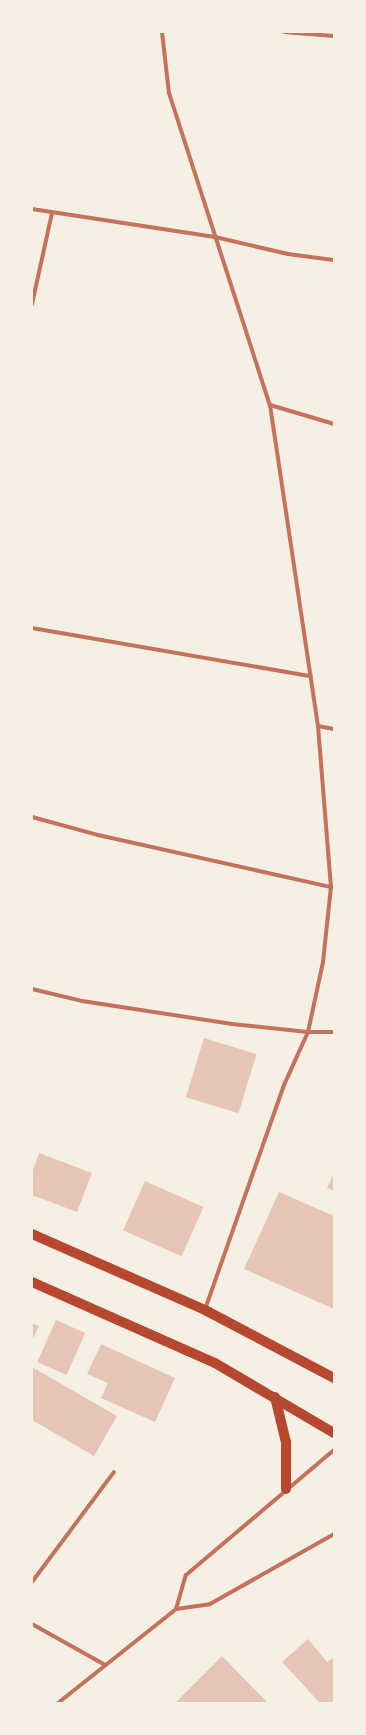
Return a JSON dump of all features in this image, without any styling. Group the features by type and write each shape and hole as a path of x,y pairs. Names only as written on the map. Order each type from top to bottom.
{"main road":[{"path":"32,1234 205,1310 334,1378"},
{"path":"32,1282 215,1363 334,1433"},
{"path":"275,1397 286,1442 286,1489"}],"street":[{"path":"162,32 169,93 270,405 318,726 331,886 323,962 308,1032 284,1085 205,1310"},
{"path":"284,32 334,36"},
{"path":"32,208 52,213 215,237 288,254 334,260"},
{"path":"32,304 52,213"},
{"path":"270,405 334,424"},
{"path":"32,628 311,676"},
{"path":"318,726 334,729"},
{"path":"32,817 98,835 331,886"},
{"path":"32,989 82,1002 232,1024 308,1032 334,1032"},
{"path":"176,1609 186,1575 334,1450"},
{"path":"32,1582 114,1472"},
{"path":"58,1703 176,1609 210,1604 334,1534"},
{"path":"32,1624 105,1665"}],"building":[{"path":"204,1038 257,1054 238,1113 186,1097"},
{"path":"39,1153 92,1173 77,1212 32,1195 32,1173"},
{"path":"334,1173 334,1191 327,1188"},
{"path":"145,1181 203,1207 182,1256 123,1230"},
{"path":"279,1192 334,1216 334,1309 244,1269"},
{"path":"56,1320 85,1333 67,1375 37,1362"},
{"path":"32,1323 39,1326 32,1341"},
{"path":"101,1344 175,1378 155,1422 101,1398 108,1383 87,1374"},
{"path":"32,1367 117,1416 94,1456 32,1420"},
{"path":"308,1639 327,1662 334,1657 334,1703 320,1703 282,1662"},
{"path":"222,1656 268,1703 175,1703"}]}
